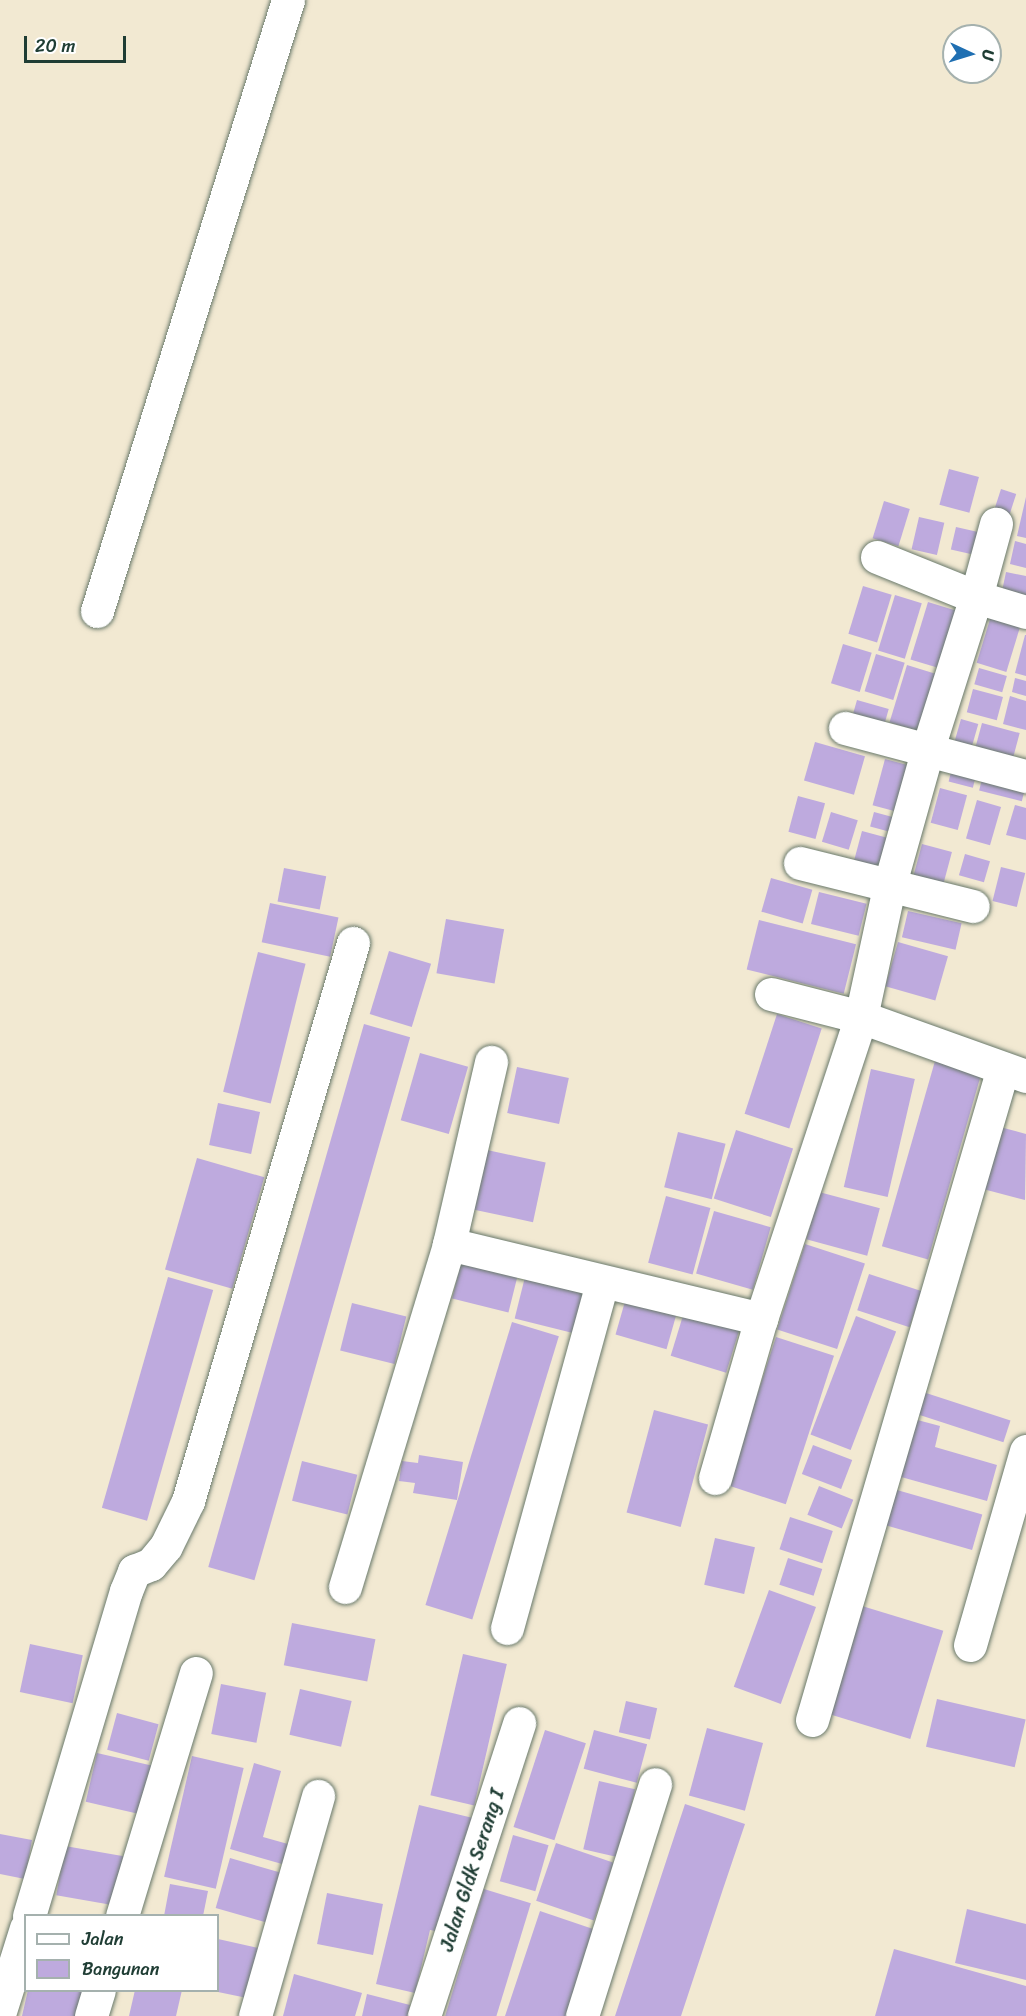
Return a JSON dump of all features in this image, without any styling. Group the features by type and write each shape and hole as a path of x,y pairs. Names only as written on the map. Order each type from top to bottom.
{"street":[{"path":"97,611 288,0"},
{"path":"715,1478 761,1319 861,1017 890,887 928,748 976,597 996,524"},
{"path":"877,557 976,597 1026,612"},
{"path":"845,728 928,748 1026,776"},
{"path":"800,863 973,906"},
{"path":"30,1914 130,1581 151,1564 166,1546 188,1501 354,943"},
{"path":"771,994 861,1017 1015,1072 812,1720"},
{"path":"345,1587 449,1244 491,1062"},
{"path":"449,1244 761,1319"},
{"path":"507,1629 602,1282"},
{"path":"970,1645 1026,1451"},
{"path":"123,1914 196,1673"},
{"name":"Jalan Gldk Serang I","path":"424,2016 519,1723"},
{"path":"582,2016 655,1784"},
{"path":"255,2016 318,1796"},
{"path":"0,2011 24,1934"},
{"path":"91,2016 98,1992"}],"building":[{"path":"949,469 979,477 969,513 939,505"},
{"path":"1001,489 1016,494 1008,518 993,513"},
{"path":"1026,497 1026,538 1017,536"},
{"path":"884,501 910,509 898,546 873,538"},
{"path":"919,517 944,523 937,555 912,549"},
{"path":"956,527 981,533 976,555 951,549"},
{"path":"1015,541 1026,544 1026,568 1010,564"},
{"path":"1006,572 1026,576 1026,602 1001,596"},
{"path":"863,586 892,595 877,643 848,634"},
{"path":"895,595 922,603 905,659 878,650"},
{"path":"928,602 961,612 943,669 910,659"},
{"path":"991,616 1021,625 1006,672 977,663"},
{"path":"1026,635 1026,676 1015,673"},
{"path":"843,644 872,653 860,692 831,683"},
{"path":"876,654 905,663 893,700 865,691"},
{"path":"907,665 944,676 927,734 889,722"},
{"path":"979,668 1007,676 1002,692 974,684"},
{"path":"1015,678 1026,681 1026,696 1012,692"},
{"path":"973,689 1003,697 997,720 967,712"},
{"path":"1010,696 1026,701 1026,730 1003,724"},
{"path":"857,700 889,709 882,733 850,724"},
{"path":"961,719 978,724 971,748 954,743"},
{"path":"982,723 1020,733 1013,758 975,748"},
{"path":"815,742 865,756 854,795 804,780"},
{"path":"885,759 912,766 900,813 873,805"},
{"path":"952,768 976,774 973,788 949,782"},
{"path":"983,775 1026,786 1022,801 979,791"},
{"path":"940,788 967,795 958,830 931,823"},
{"path":"798,796 825,803 815,839 788,832"},
{"path":"977,800 1001,807 990,845 966,838"},
{"path":"1015,805 1026,808 1026,840 1006,835"},
{"path":"831,812 858,820 849,850 822,842"},
{"path":"874,812 896,818 892,832 870,826"},
{"path":"862,831 888,838 879,872 853,865"},
{"path":"922,844 952,852 941,893 911,885"},
{"path":"965,854 990,861 984,882 959,875"},
{"path":"1001,867 1025,873 1017,907 993,901"},
{"path":"284,868 326,876 320,910 278,901"},
{"path":"771,878 812,890 803,923 761,912"},
{"path":"819,892 867,904 859,936 811,924"},
{"path":"270,903 338,918 330,957 262,942"},
{"path":"908,911 962,923 956,950 902,937"},
{"path":"446,919 504,929 495,983 436,973"},
{"path":"759,920 856,944 844,994 747,969"},
{"path":"898,942 948,956 935,1001 885,986"},
{"path":"389,951 431,964 412,1027 370,1014"},
{"path":"258,952 306,964 271,1104 223,1092"},
{"path":"777,1014 822,1029 789,1128 745,1114"},
{"path":"364,1024 410,1037 254,1580 208,1567"},
{"path":"420,1053 468,1067 449,1134 401,1120"},
{"path":"937,1054 983,1067 928,1259 882,1246"},
{"path":"517,1067 569,1078 559,1124 507,1113"},
{"path":"871,1069 915,1079 888,1197 844,1187"},
{"path":"218,1103 260,1112 251,1154 209,1145"},
{"path":"1000,1127 1026,1134 1025,1200 983,1189"},
{"path":"736,1130 793,1149 771,1217 714,1198"},
{"path":"678,1132 726,1144 712,1199 664,1187"},
{"path":"487,1150 546,1162 533,1222 474,1210"},
{"path":"197,1158 264,1177 232,1289 165,1270"},
{"path":"819,1192 880,1208 867,1256 806,1239"},
{"path":"666,1196 710,1208 693,1275 648,1263"},
{"path":"714,1211 771,1227 753,1290 696,1273"},
{"path":"805,1244 865,1263 837,1349 777,1330"},
{"path":"464,1251 520,1265 508,1313 452,1299"},
{"path":"527,1269 589,1284 577,1334 515,1318"},
{"path":"869,1274 921,1291 910,1327 857,1310"},
{"path":"168,1277 213,1290 147,1521 102,1508"},
{"path":"626,1298 677,1313 666,1349 616,1335"},
{"path":"352,1303 406,1317 394,1364 340,1351"},
{"path":"685,1309 740,1326 726,1373 671,1356"},
{"path":"856,1316 896,1331 851,1450 810,1435"},
{"path":"512,1322 559,1336 472,1619 425,1605"},
{"path":"776,1337 834,1356 786,1504 728,1485"},
{"path":"923,1392 1010,1420 1003,1442 916,1414"},
{"path":"654,1410 708,1424 681,1527 627,1512"},
{"path":"910,1418 940,1426 935,1447 997,1465 987,1501 894,1475"},
{"path":"813,1445 852,1460 841,1489 802,1474"},
{"path":"419,1455 463,1462 457,1500 413,1493 415,1483 399,1481 402,1461 418,1463"},
{"path":"302,1461 357,1475 347,1515 292,1501"},
{"path":"819,1486 853,1500 842,1529 807,1515"},
{"path":"890,1488 982,1514 972,1550 880,1524"},
{"path":"790,1517 833,1531 822,1563 779,1549"},
{"path":"715,1538 755,1547 744,1594 704,1585"},
{"path":"788,1558 822,1569 814,1596 779,1585"},
{"path":"769,1590 816,1607 781,1704 734,1687"},
{"path":"862,1606 943,1631 910,1739 829,1714"},
{"path":"292,1623 375,1639 367,1681 284,1665"},
{"path":"30,1644 83,1655 73,1703 20,1692"},
{"path":"463,1654 507,1664 474,1805 430,1795"},
{"path":"221,1684 266,1693 256,1743 211,1734"},
{"path":"300,1689 352,1701 341,1747 289,1735"},
{"path":"937,1699 1026,1719 1015,1767 926,1747"},
{"path":"626,1701 657,1708 650,1739 619,1732"},
{"path":"117,1713 159,1724 149,1761 107,1750"},
{"path":"707,1728 763,1743 745,1811 689,1796"},
{"path":"545,1730 586,1743 554,1840 513,1827"},
{"path":"594,1730 647,1744 637,1783 584,1769"},
{"path":"97,1753 153,1766 141,1815 86,1802"},
{"path":"192,1756 244,1768 216,1889 164,1877"},
{"path":"254,1763 281,1771 263,1837 295,1846 289,1866 230,1849"},
{"path":"599,1781 635,1789 619,1858 583,1849"},
{"path":"685,1804 745,1824 681,2016 615,2016"},
{"path":"419,1805 473,1818 446,1933 430,1930 415,1993 376,1984"},
{"path":"0,1834 32,1840 25,1879 0,1874"},
{"path":"513,1835 549,1845 535,1891 500,1881"},
{"path":"556,1843 614,1863 594,1921 536,1901"},
{"path":"65,1846 125,1857 116,1906 56,1895"},
{"path":"230,1858 282,1873 268,1923 216,1908"},
{"path":"170,1884 208,1891 203,1914 164,1914"},
{"path":"484,1889 531,1903 496,2016 445,2016"},
{"path":"327,1893 383,1904 373,1955 317,1944"},
{"path":"967,1909 1026,1924 1026,1980 955,1963"},
{"path":"540,1911 596,1930 567,2016 505,2016"},
{"path":"219,1939 258,1948 247,1998 218,1992"},
{"path":"894,1949 1026,1986 1026,2016 875,2016"},
{"path":"294,1974 362,1993 355,2016 283,2016"},
{"path":"28,1992 89,1992 84,2016 22,2016"},
{"path":"135,1992 182,1992 176,2016 129,2016"},
{"path":"367,1994 410,2005 408,2016 362,2016"}]}
